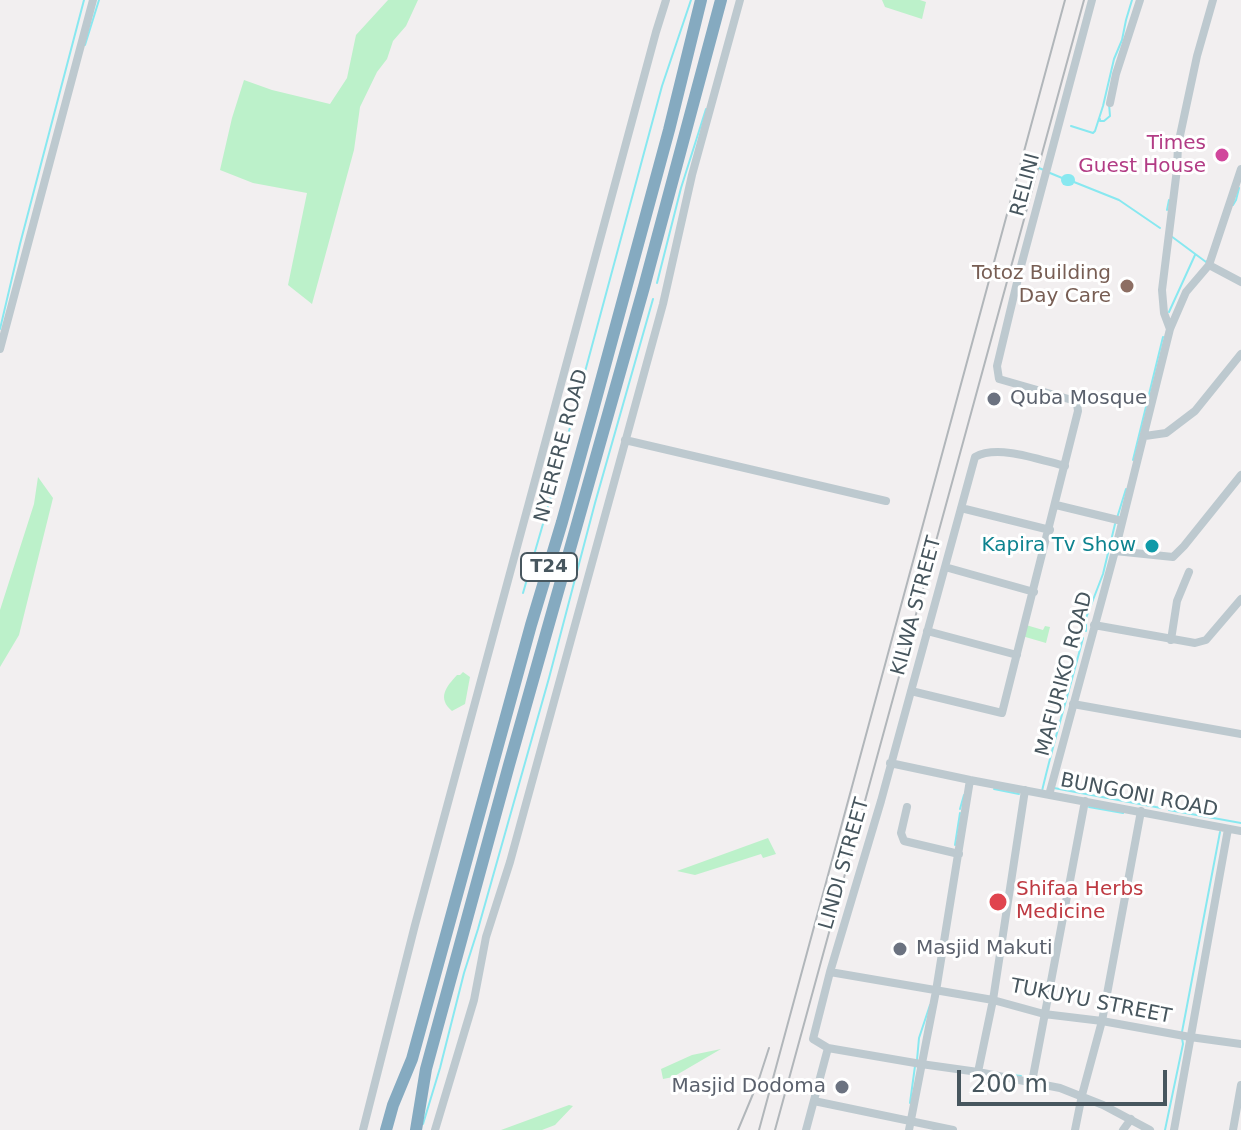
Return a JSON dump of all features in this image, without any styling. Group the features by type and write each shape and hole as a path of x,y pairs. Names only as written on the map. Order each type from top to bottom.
{"highway":[{"name":"NYERERE ROAD","path":"386,1130 412,1059 562,522 669,130 701,0"},
{"name":"NYERERE ROAD","path":"416,1130 426,1069 721,0"}],"street":[{"path":"0,349 93,0"},
{"path":"363,1130 426,883 666,0"},
{"path":"435,1130 474,1000 486,937 510,862 663,304 692,175 740,0"},
{"name":"RELINI","path":"1065,466 1078,411 1077,403 999,379 997,366 1092,0"},
{"path":"1110,103 1140,0"},
{"name":"MAFURIKO ROAD","path":"1170,329 1162,301 1178,145 1197,56 1213,0"},
{"name":"MAFURIKO ROAD","path":"1049,795 1145,436 1170,329 1186,292 1209,264 1241,169"},
{"path":"1209,264 1241,282"},
{"path":"1145,436 1166,433 1195,411 1241,354"},
{"path":"625,440 886,501"},
{"name":"KILWA STREET","path":"890,763 975,457 1003,451 1065,466"},
{"path":"911,691 1002,713 1065,466"},
{"path":"1115,551 1173,557 1241,475"},
{"path":"1056,505 1122,521"},
{"path":"961,508 1050,530"},
{"path":"945,567 1034,592"},
{"path":"1171,640 1177,601 1189,572"},
{"path":"1094,625 1195,643 1206,640 1241,599"},
{"path":"927,631 1017,655"},
{"path":"1073,704 1241,734"},
{"name":"BUNGONI ROAD","path":"890,763 1241,831"},
{"name":"LINDI STREET","path":"828,1048 813,1039 890,763"},
{"path":"909,1126 936,991 970,780"},
{"path":"978,1072 993,1000 1025,790"},
{"path":"1032,1082 1085,801"},
{"path":"907,807 901,833 904,841 959,854"},
{"path":"1075,1130 1102,1021 1141,811"},
{"path":"1174,1130 1228,829"},
{"name":"TUKUYU STREET","path":"830,972 993,1000 1044,1014 1241,1044"},
{"path":"806,1130 828,1048 1032,1082 1082,1095 1150,1130"},
{"path":"1233,1130 1241,1085"},
{"path":"814,1101 909,1126 953,1130"},
{"path":"1123,1130 1131,1119"}],"green space":[{"path":"388,0 418,0 406,26 393,41 387,59 360,107 354,150 312,304 288,285 307,193 253,183 220,170 232,118 244,80 330,104 347,78 356,35"},
{"path":"882,0 926,2 922,19 885,7"},
{"path":"38,477 53,498 19,635 0,667 0,610 34,504"},
{"path":"1026,625 1043,630 1045,626 1050,627 1046,643 1022,636"},
{"path":"463,672 470,677 465,704 452,711 445,702 445,693 453,679"},
{"path":"768,838 776,854 763,858 761,854 695,875 677,871"},
{"path":"721,1049 673,1077 663,1079 661,1069 692,1055"},
{"path":"573,1106 555,1125 542,1130 501,1130"}],"waterway":[{"path":"0,329 84,0"},
{"path":"85,45 99,0"},
{"path":"523,593 662,86 691,0"},
{"path":"1071,126 1095,131 1132,0"},
{"path":"1100,119 1104,121 1110,116 1109,104"},
{"path":"657,283 681,188 706,109"},
{"path":"1031,165 1044,170"},
{"path":"1050,173 1067,180"},
{"path":"1069,180 1119,200 1160,228"},
{"path":"1233,205 1239,188"},
{"path":"1167,210 1169,200"},
{"path":"1171,236 1207,261"},
{"path":"1169,312 1195,255"},
{"path":"423,1124 653,299"},
{"path":"1133,460 1163,337"},
{"path":"1117,518 1126,489"},
{"path":"1086,618 1103,574 1115,524"},
{"path":"1086,621 1086,631"},
{"path":"1042,791 1083,638"},
{"path":"1054,788 1161,808"},
{"path":"994,789 1019,794"},
{"path":"960,809 964,795"},
{"path":"1089,807 1123,813"},
{"path":"1169,810 1241,823"},
{"path":"955,845 960,813"},
{"path":"1182,1032 1220,832"},
{"path":"917,1060 919,1038 930,1005"},
{"path":"1165,1130 1182,1038"},
{"path":"910,1103 915,1066"},
{"path":"1013,1075 1021,1076"}],"railway":[{"path":"759,1130 1065,0"},
{"path":"775,1130 1084,0"},
{"path":"738,1130 769,1048"}],"place":[{"name":"Times Guest House","path":"1222,155"},
{"name":"Totoz Building Day Care","path":"1127,286"},
{"name":"Quba Mosque","path":"994,399"},
{"name":"Kapira Tv Show","path":"1152,546"},
{"name":"Shifaa Herbs Medicine","path":"998,902"},
{"name":"Masjid Makuti","path":"900,949"},
{"name":"Masjid Dodoma","path":"842,1087"}]}
